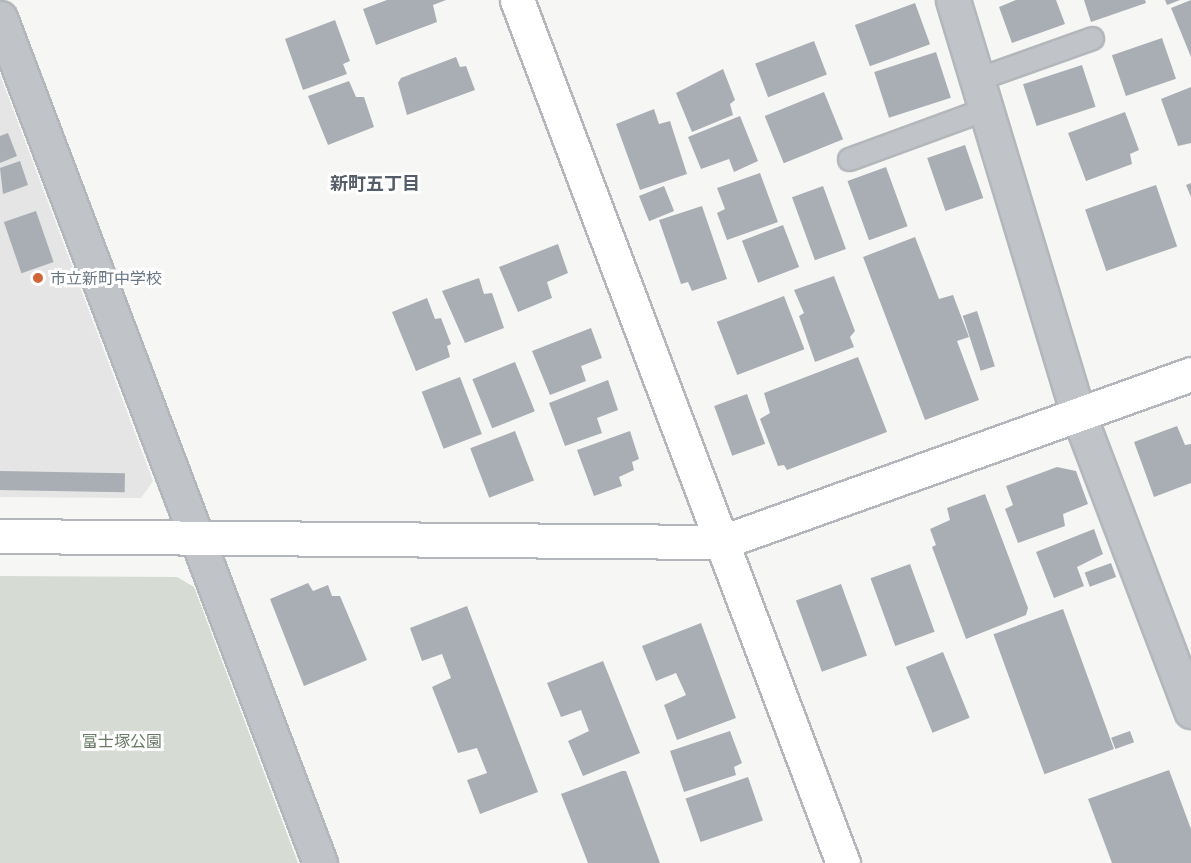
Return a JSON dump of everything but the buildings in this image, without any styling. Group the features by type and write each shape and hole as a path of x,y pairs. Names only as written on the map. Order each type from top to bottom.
{"street":[{"path":"517,0 843,863"},
{"path":"953,0 1078,413 1191,711"},
{"path":"0,18 320,863"},
{"path":"0,536 722,542 1191,374"}],"lane":[{"path":"849,159 1092,38"}],"shaded area":[{"name":"市立新町中学校","path":"0,75 153,481 141,498 0,497"}],"green space":[{"name":"富士塚公園","path":"0,576 177,577 194,587 298,863 0,863"}],"place":[{"name":"市立新町中学校","path":"38,278"}],"district":[{"name":"新町五丁目","path":"375,183"}]}
